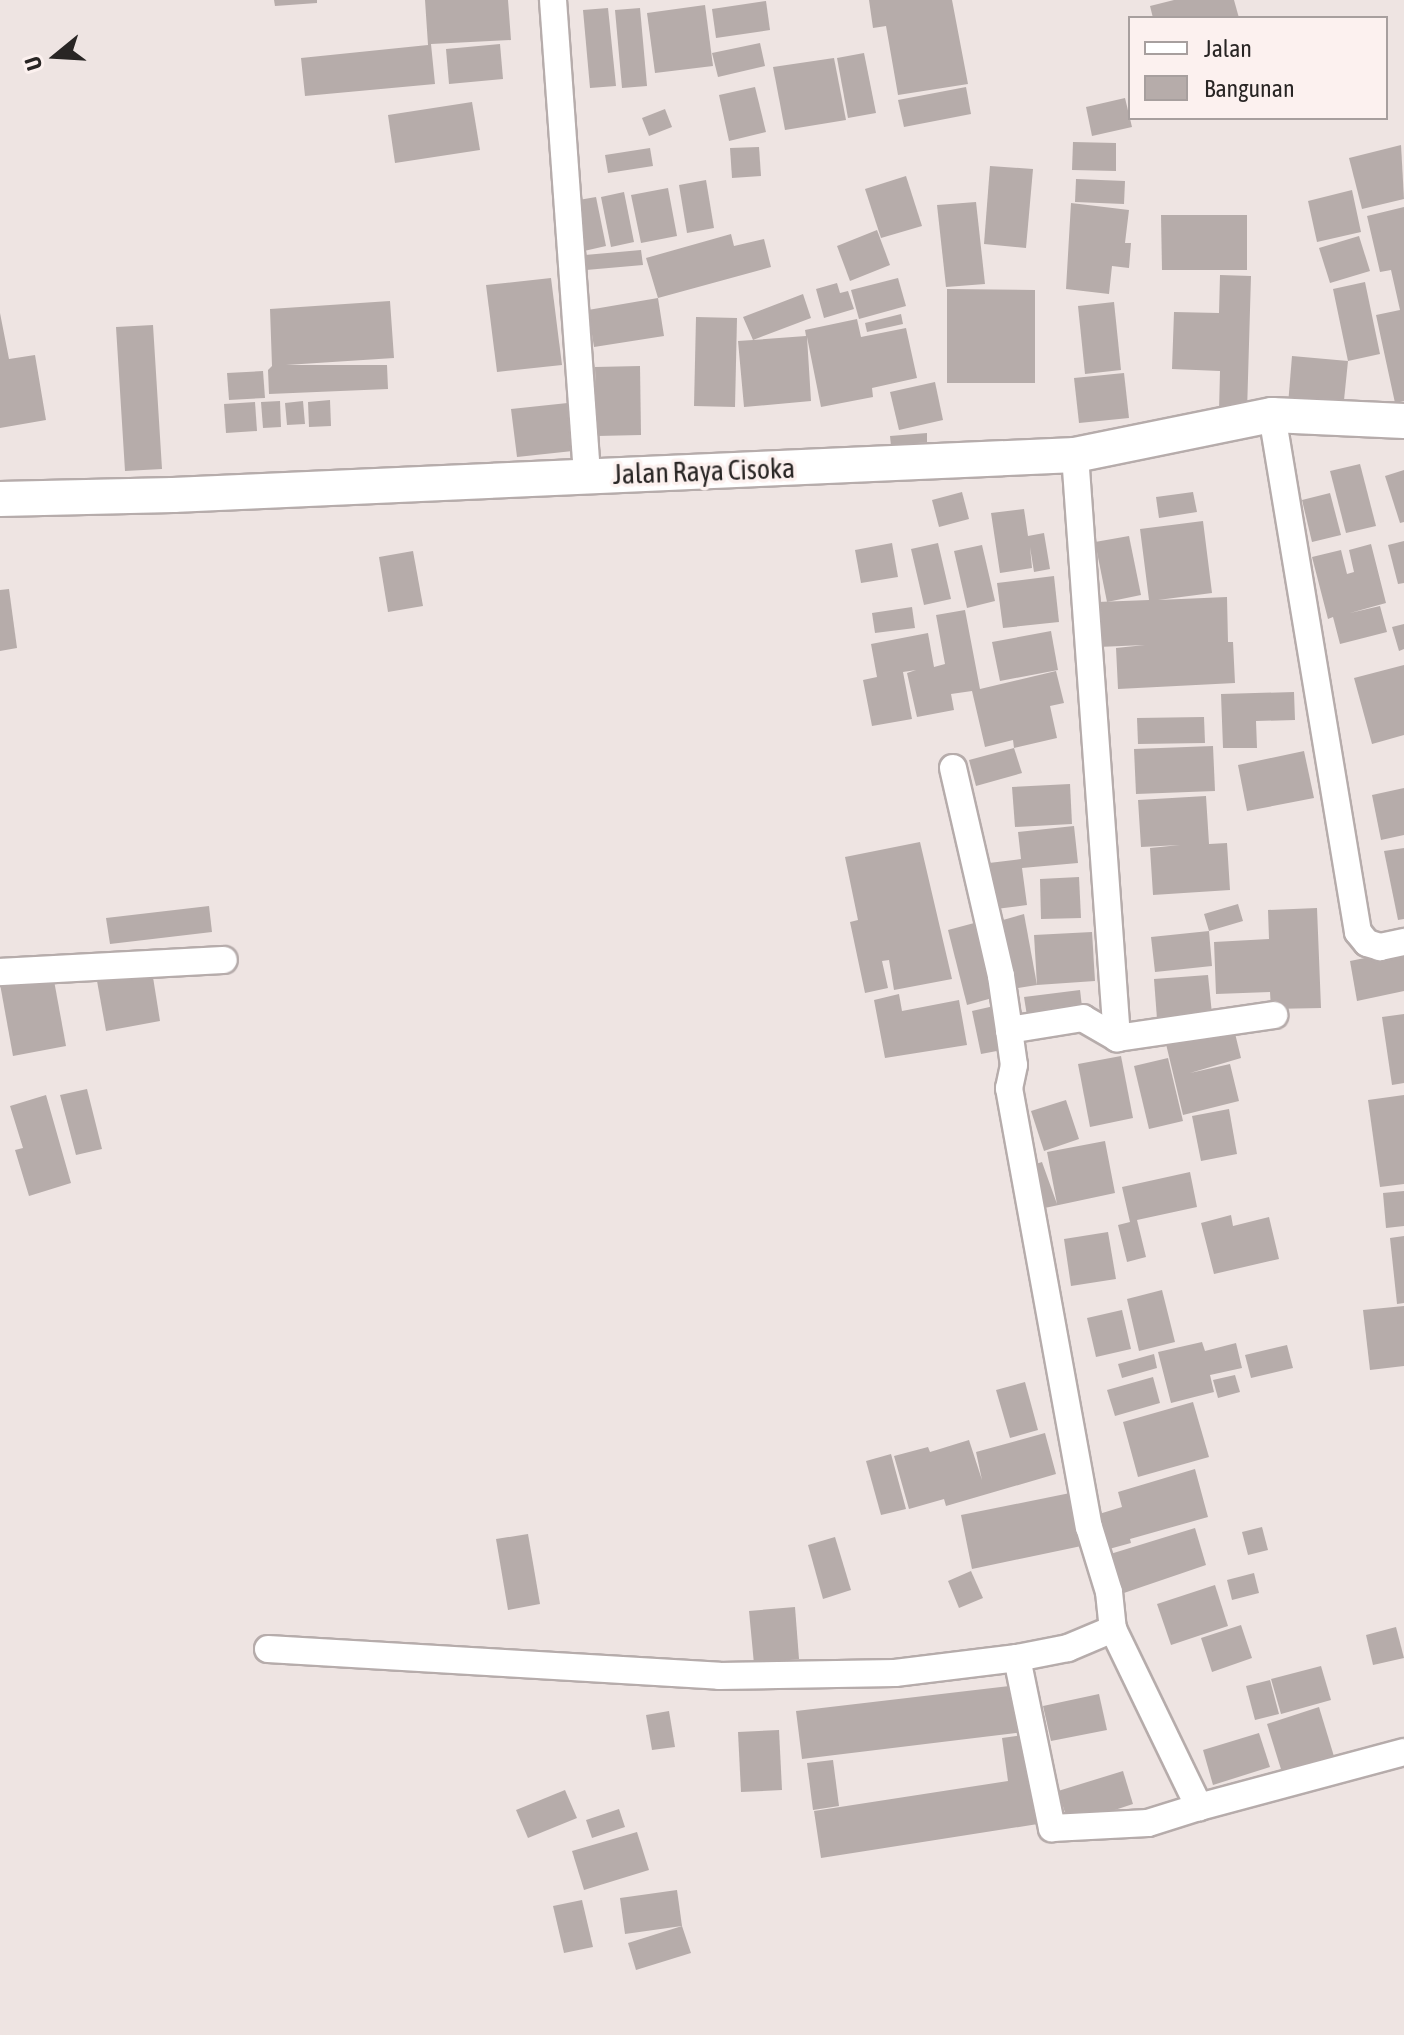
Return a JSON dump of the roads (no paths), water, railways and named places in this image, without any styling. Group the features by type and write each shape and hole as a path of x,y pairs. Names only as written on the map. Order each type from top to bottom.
{"street":[{"path":"553,0 587,476"},
{"path":"1272,415 1358,932 1367,943 1380,947 1404,942"},
{"name":"Jalan Raya Cisoka","path":"0,499 173,495 1075,455 1272,415 1404,421"},
{"path":"1075,455 1117,1038"},
{"path":"953,768 1001,976 1014,1065 1009,1088 1089,1527 1109,1592 1113,1629 1199,1807"},
{"path":"0,972 224,960"},
{"path":"1009,1030 1083,1018 1117,1038 1274,1015"},
{"path":"268,1649 719,1676 895,1673 1017,1658 1068,1648 1113,1629"},
{"path":"1017,1658 1052,1828 1148,1823 1404,1752"}]}
